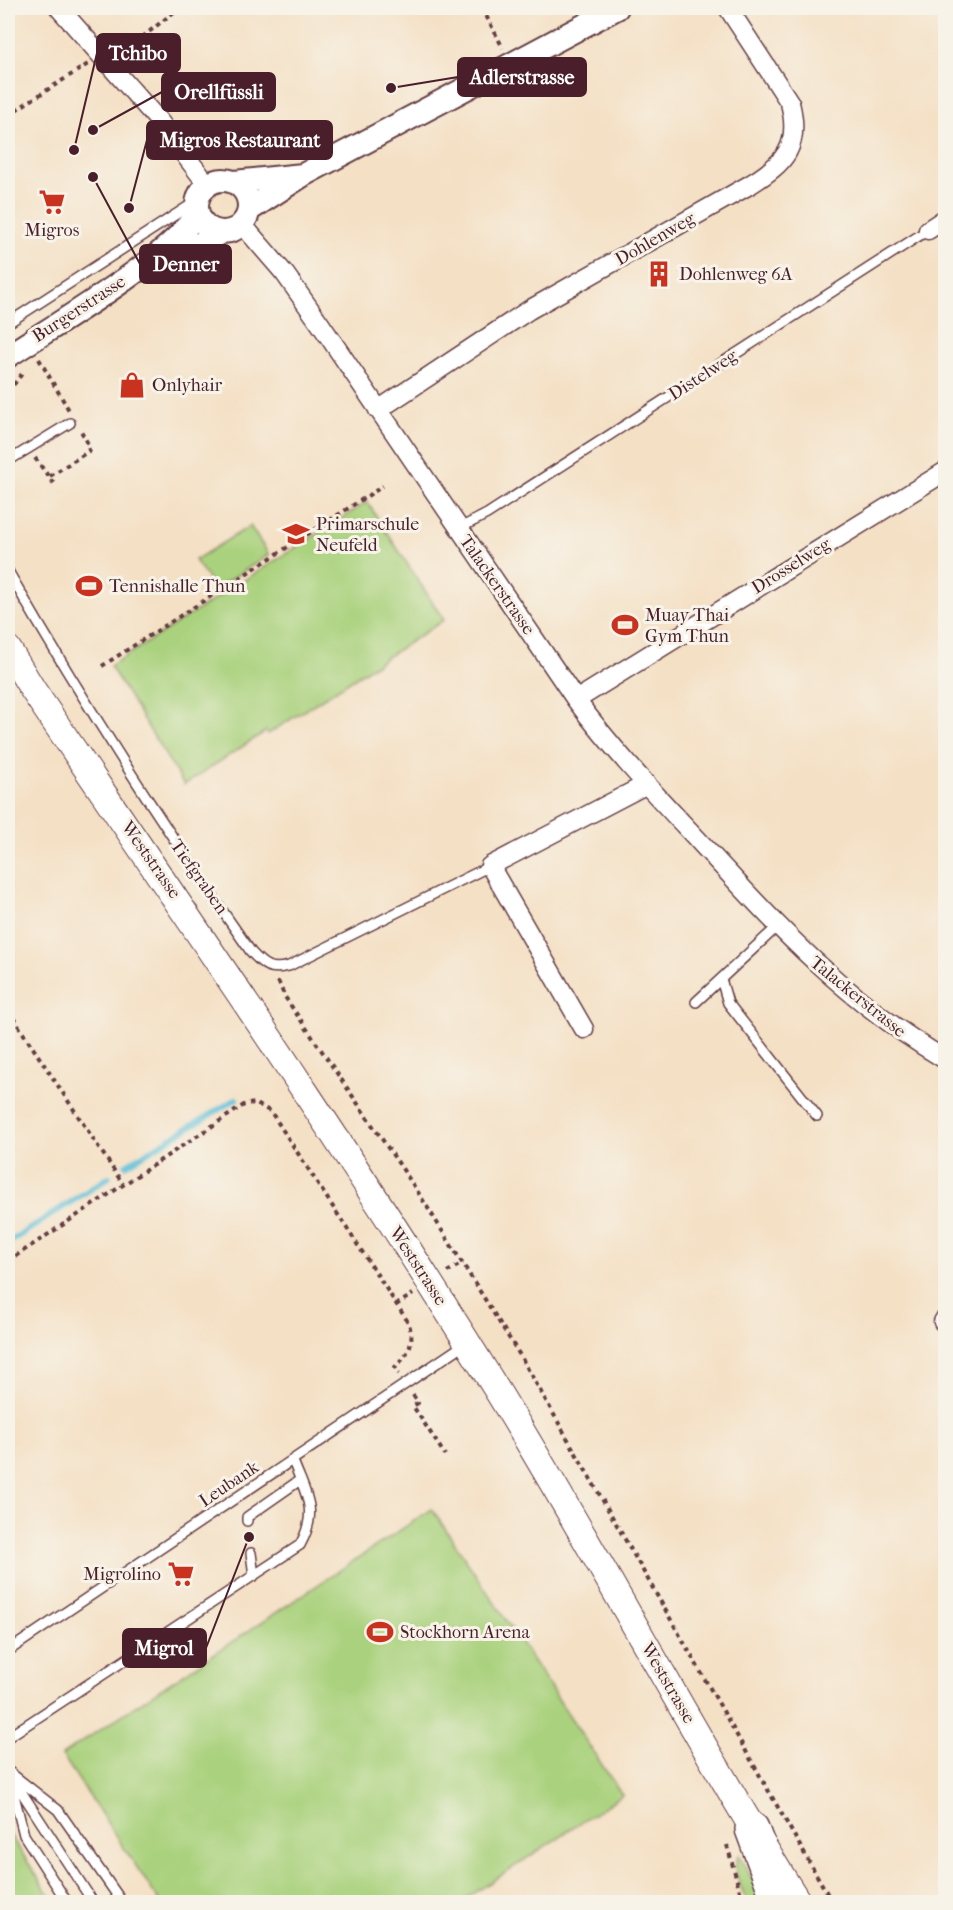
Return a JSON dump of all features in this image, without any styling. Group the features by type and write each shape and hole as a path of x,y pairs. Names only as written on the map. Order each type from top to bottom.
{"highway":[{"path":"739,1837 779,1902"}],"main road":[{"name":"Weststrasse","path":"8,649 39,700 233,981 467,1342 625,1607 739,1837 798,1902"}],"street":[{"path":"59,8 159,121 200,199 208,228 238,222 246,193 234,182"},
{"name":"Burgerstrasse","path":"151,262 182,253 238,222 303,175 617,8"},
{"name":"Dohlenweg","path":"378,410 529,310 751,184 772,171 785,158 793,137 794,117 790,103 728,8"},
{"path":"200,199 220,179 234,182 303,175"},
{"name":"Burgerstrasse","path":"8,356 151,262 192,222 200,199"},
{"name":"Distelweg","path":"928,230 945,218"},
{"name":"Talackerstrasse","path":"238,222 285,274 458,530 576,700 615,750 803,953 870,1011 945,1060"},
{"name":"Drosselweg","path":"576,700 945,471"},
{"path":"584,1029 490,866 647,784"}],"lane":[{"path":"8,323 200,199"},
{"name":"Distelweg","path":"458,530 487,514 928,230"},
{"path":"8,461 70,423"},
{"name":"Tiefgraben","path":"8,571 68,676 182,854 251,952 261,963 276,969"},
{"path":"276,969 295,963 490,866"},
{"path":"696,1002 778,927"},
{"path":"721,979 728,1003 817,1116"},
{"name":"Leubank","path":"8,1651 467,1342"},
{"path":"8,1737 300,1545 310,1527 310,1504 293,1461"},
{"path":"248,1521 247,1516 300,1480"},
{"path":"251,1553 254,1576"},
{"path":"8,1771 24,1835 67,1902"},
{"path":"8,1771 93,1902"},
{"path":"8,1771 58,1810 122,1902"}],"path":[{"path":"126,49 178,8"},
{"path":"482,8 505,52"},
{"path":"8,115 101,55"},
{"path":"29,448 54,484"},
{"path":"102,666 383,486"},
{"path":"276,969 285,997 410,1180 521,1357 832,1902"},
{"path":"8,1010 123,1184"},
{"path":"8,1261 244,1105 255,1103 262,1105 270,1112 408,1323 412,1340 410,1350 395,1367 418,1403 413,1406 445,1455"},
{"path":"739,1837 743,1902"}],"green space":[{"path":"367,502 444,620 268,734 266,731 184,785 110,666"},
{"path":"250,526 269,555 215,589 195,560"},
{"name":"Stockhorn Arena","path":"432,1509 622,1795 461,1902 160,1902 62,1755"},
{"path":"8,1832 54,1902 8,1902"},
{"path":"739,1855 765,1902 747,1902 736,1872"}],"waterway":[{"path":"126,1165 236,1099"},
{"path":"8,1243 109,1177"}],"place":[{"name":"Adlerstrasse","path":"391,88"},
{"name":"Orellfüssli","path":"93,130"},
{"name":"Tchibo","path":"74,150"},
{"name":"Denner","path":"93,177"},
{"name":"Migros","path":"52,202"},
{"name":"Migros Restaurant","path":"129,208"},
{"name":"Dohlenweg 6A","path":"659,274"},
{"name":"Onlyhair","path":"132,385"},
{"name":"Primarschule Neufeld","path":"296,534"},
{"name":"Tennishalle Thun","path":"89,586"},
{"name":"Muay Thai Gym Thun","path":"625,625"},
{"name":"Migrol","path":"249,1537"},
{"name":"Migrolino","path":"181,1574"},
{"name":"Stockhorn Arena","path":"380,1632"}]}
